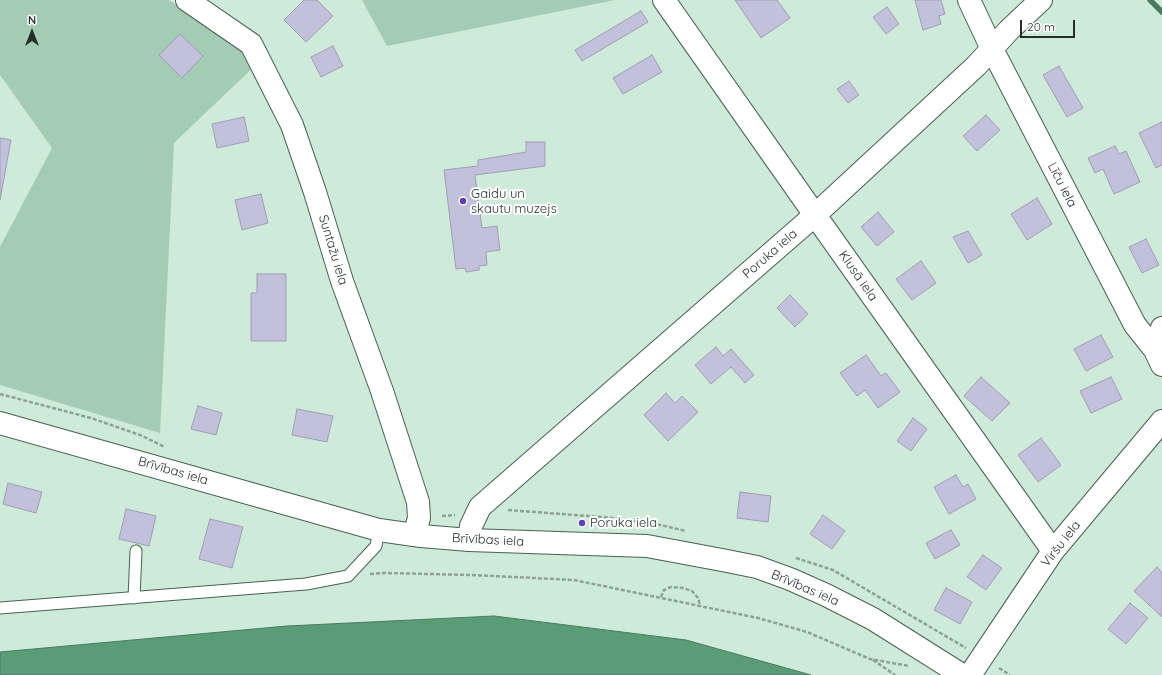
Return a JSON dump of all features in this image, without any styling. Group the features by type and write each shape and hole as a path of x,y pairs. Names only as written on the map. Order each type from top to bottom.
{"street":[{"name":"Suntažu iela","path":"187,0 251,44 292,125 315,192 342,281 382,391 418,502 419,518 414,535"},
{"name":"Klusā iela","path":"664,0 1053,551"},
{"name":"Līču iela","path":"969,0 992,49 1135,325 1160,355"},
{"name":"Poruka iela","path":"469,540 471,526 480,507 815,215 976,66 1041,0"},
{"path":"1160,355 1162,328"},
{"name":"Viršu iela","path":"970,675 1053,551 1162,421"},
{"name":"Brīvības iela","path":"0,423 379,530 469,540 647,546 757,568 804,585 860,612 962,675"}],"lane":[{"path":"0,608 306,584 348,576 376,546 379,530"},
{"path":"134,598 136,551"}],"path":[{"path":"0,394 91,418 140,435 170,450"},
{"path":"348,576 392,573 574,580 758,618 807,632 870,659 895,675"},
{"path":"661,597 664,590 672,587 682,588 692,591 698,598 700,606"},
{"path":"870,659 909,666"}],"shaded area":[{"path":"0,0 169,0 260,61 174,143 160,433 0,385 0,247 52,148 0,75"},
{"path":"362,0 615,0 387,46"},
{"path":"494,616 686,640 811,675 0,675 0,652 287,626"}],"building":[{"path":"304,0 317,0 333,16 306,42 284,20"},
{"path":"735,0 777,0 790,18 761,38"},
{"path":"915,0 941,0 945,14 939,16 941,24 923,30"},
{"path":"887,7 899,24 886,34 873,17"},
{"path":"641,11 648,22 582,61 575,50"},
{"path":"180,34 203,56 182,78 159,55"},
{"path":"333,46 343,66 321,77 311,57"},
{"path":"652,55 662,72 623,94 613,78"},
{"path":"1059,66 1083,108 1067,117 1043,75"},
{"path":"849,81 859,95 848,103 837,89"},
{"path":"986,115 1000,130 977,151 963,136"},
{"path":"244,117 249,141 217,148 212,124"},
{"path":"1162,122 1162,165 1156,168 1139,133"},
{"path":"0,138 11,140 0,200"},
{"name":"Gaidu un skautu muzejs","path":"526,142 545,142 545,166 475,175 482,228 497,226 500,250 486,252 487,265 479,266 479,270 466,272 465,268 456,269 444,170 478,166 478,160 526,152"},
{"path":"1115,146 1119,154 1126,151 1140,182 1114,194 1103,169 1095,173 1088,158"},
{"path":"261,194 268,223 242,230 235,200"},
{"path":"1037,198 1052,224 1027,240 1011,214"},
{"path":"878,212 894,232 877,246 861,227"},
{"path":"968,231 982,255 968,263 953,237"},
{"path":"1146,239 1159,265 1142,273 1129,247"},
{"path":"921,261 936,283 912,300 896,279"},
{"path":"257,274 286,274 286,341 251,341 251,293 257,293"},
{"path":"790,295 808,314 795,327 777,308"},
{"path":"1101,335 1113,357 1086,371 1074,349"},
{"path":"716,347 723,356 731,349 754,375 745,383 731,367 711,384 695,365"},
{"path":"866,355 881,376 886,373 900,392 878,408 865,390 857,396 840,373"},
{"path":"981,377 1010,403 992,421 964,396"},
{"path":"1111,377 1122,399 1091,413 1080,391"},
{"path":"666,393 675,403 682,396 698,412 668,441 644,415"},
{"path":"198,406 222,413 216,435 191,429"},
{"path":"297,409 333,416 327,442 292,435"},
{"path":"913,418 927,429 911,451 897,441"},
{"path":"1041,438 1061,465 1038,482 1018,455"},
{"path":"956,475 963,487 968,484 976,499 949,514 934,487"},
{"path":"8,483 42,492 36,513 3,504"},
{"path":"740,492 771,496 768,522 737,518"},
{"path":"126,509 156,516 149,546 119,539"},
{"path":"823,515 845,531 832,549 810,534"},
{"path":"210,519 243,527 232,568 199,559"},
{"path":"951,530 960,545 935,559 926,543"},
{"path":"983,555 1002,568 986,590 967,577"},
{"path":"1157,567 1162,573 1162,617 1134,591"},
{"path":"946,588 972,602 960,624 934,610"},
{"path":"1130,603 1148,618 1126,644 1108,629"}],"waterway":[{"path":"1150,0 1162,12"}],"place":[{"name":"Gaidu un skautu muzejs","path":"463,201"},
{"name":"Poruka iela","path":"582,523"}]}
